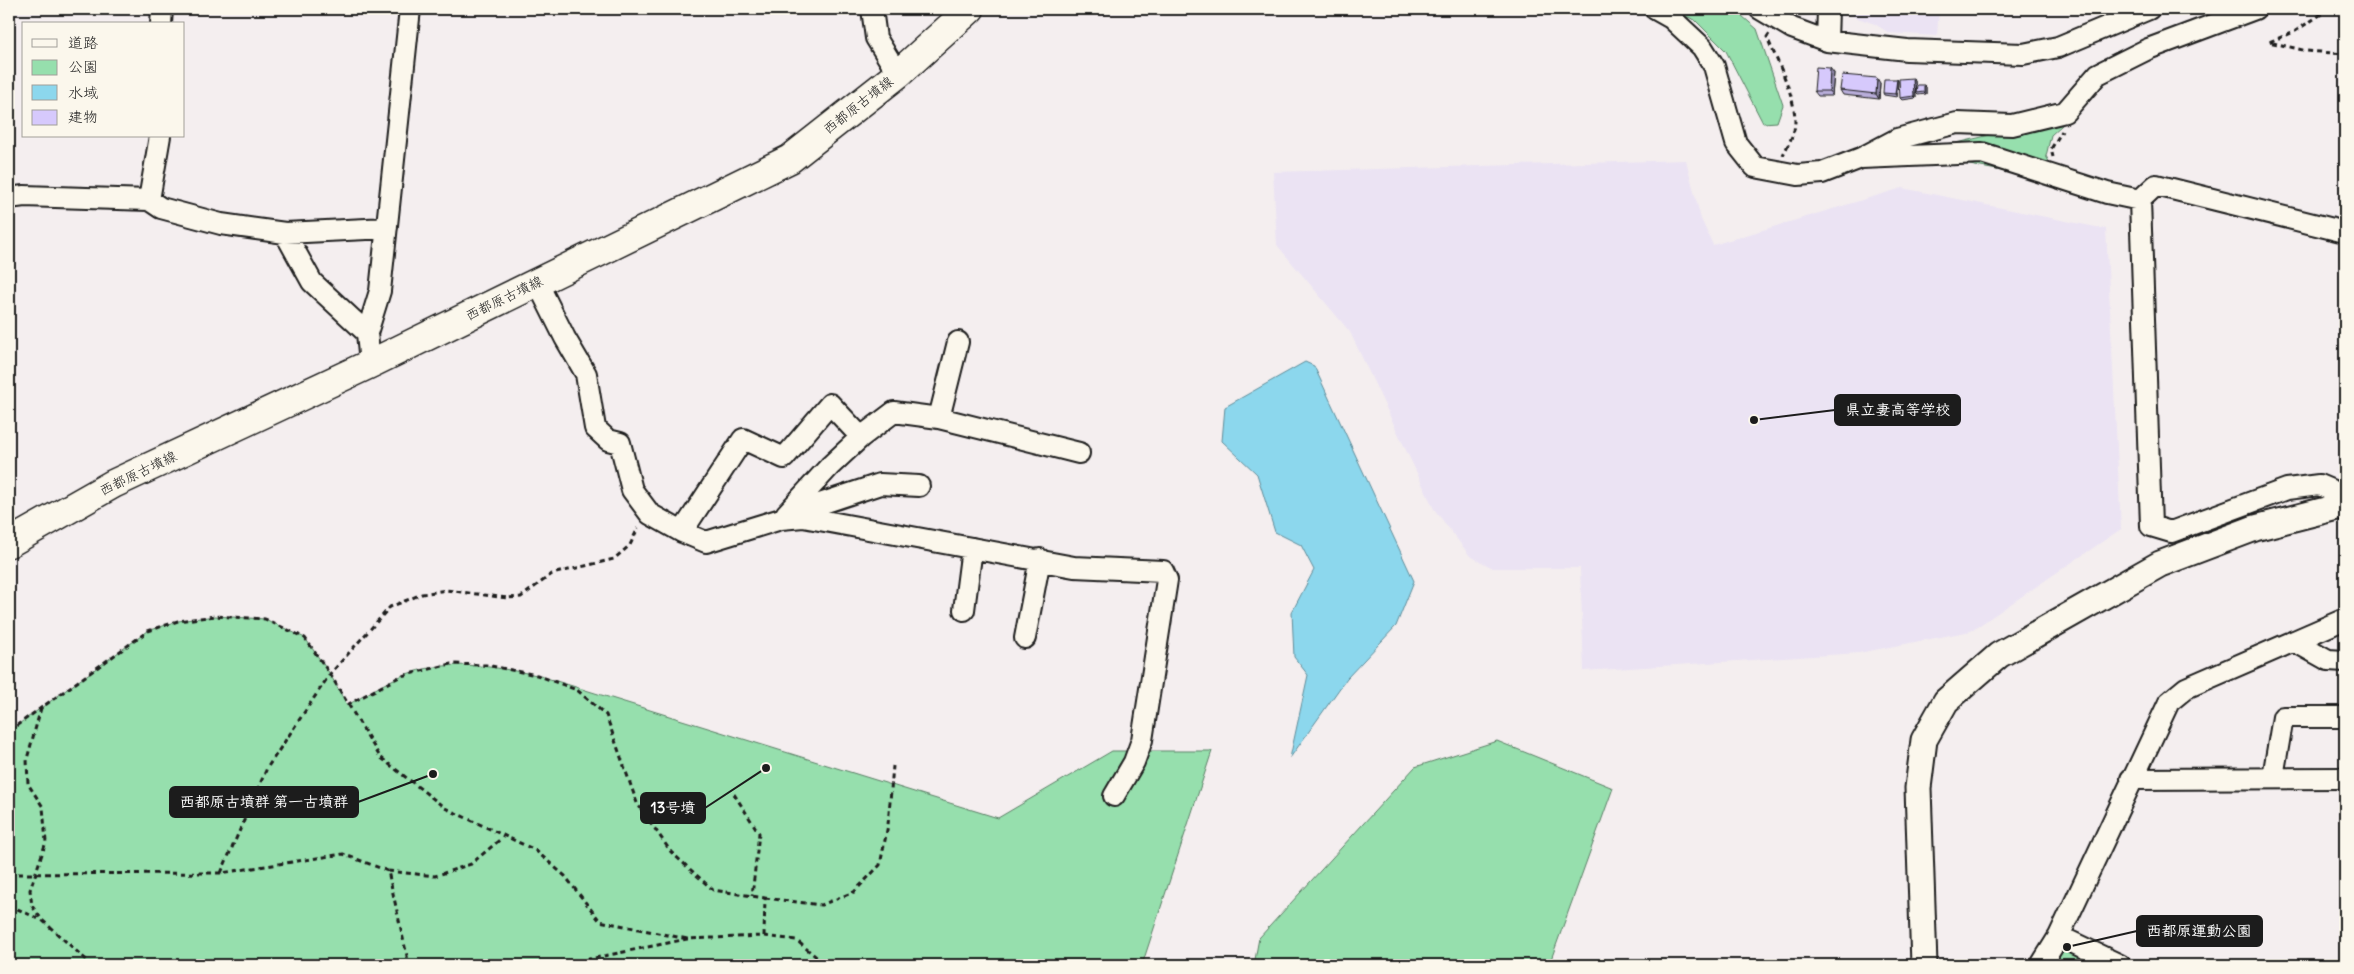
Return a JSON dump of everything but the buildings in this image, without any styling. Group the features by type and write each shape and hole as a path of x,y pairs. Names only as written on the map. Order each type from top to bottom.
{"main road":[{"name":"西都原古墳線","path":"9,543 112,484 370,364 790,159 898,74 970,9"}],"street":[{"path":"161,22 162,9"},
{"path":"370,364 367,333 380,291 410,9"},
{"path":"872,9 876,38 898,74"},
{"path":"1655,9 1671,18 1702,47 1714,66 1736,143 1755,167 1798,175 1822,172 1861,158 1897,139 1957,124 2012,126 2066,112 2098,74 2148,49 2255,9"},
{"path":"1760,9 1777,20 1827,41 1908,50 2023,54 2058,47 2149,9"},
{"path":"1827,41 1828,9"},
{"path":"149,200 160,138"},
{"path":"1861,158 1982,153 2108,193 2140,200"},
{"path":"2345,232 2156,185 2140,200 2151,526 2171,532 2287,489 2319,485 2345,496"},
{"path":"9,198 24,196 149,200 161,208 221,224 285,233 388,228"},
{"path":"285,233 312,282 367,333"},
{"path":"537,282 565,338 586,374 594,428 608,440 620,443 632,490 650,514 682,532 706,542 781,519 803,517 1040,559 1074,567 1163,571 1168,580 1142,740 1134,762 1114,796"},
{"path":"939,418 958,342"},
{"path":"682,532 743,439 784,458 830,404 861,437"},
{"path":"781,519 830,466 861,437 894,412 939,418 1079,453"},
{"path":"803,517 810,507 880,484 919,486"},
{"path":"1924,965 1918,788 1924,740 1946,701 2000,655 2160,564 2255,528 2345,505"},
{"path":"964,610 972,548"},
{"path":"1025,638 1040,559"},
{"path":"2040,965 2059,936 2131,779 2169,702 2186,688 2345,619"},
{"path":"2294,641 2328,660 2345,661"},
{"path":"2273,777 2283,717 2345,717"},
{"path":"2131,779 2345,778"},
{"path":"2059,936 2120,965"}],"path":[{"path":"2329,9 2294,32 2269,42 2307,51 2345,54"},
{"path":"1776,171 1794,130 1795,119 1792,100 1767,37 1777,20"},
{"path":"2055,163 2052,149 2060,133 2067,127"},
{"path":"221,873 267,768 330,674 390,607 422,594 446,590 507,598 521,597 552,574 614,559 630,545 635,531 650,514"},
{"path":"9,730 148,631 178,621 215,616 265,619 305,638 330,674 380,757 445,808 503,837 535,850 565,876 600,921 687,939"},
{"path":"347,705 402,676 451,664 486,665 537,675 577,690 606,715 637,803 671,852 713,890 821,905 854,892 880,865 888,825 893,766"},
{"path":"42,708 27,759 28,784 43,807 46,842 30,890 32,906 42,920 92,965"},
{"path":"734,794 759,833 752,896"},
{"path":"9,874 221,873 343,854 388,871 435,876 471,864 503,837"},
{"path":"388,871 409,965"},
{"path":"764,936 765,898"},
{"path":"9,905 42,920"},
{"path":"560,965 687,939 764,936 796,940 826,965"}],"shaded area":[{"path":"1843,9 1939,9 1937,36 1889,33 1875,24 1843,13"},
{"path":"1686,160 1701,219 1713,245 1902,188 2106,229 2121,529 1971,631 1859,653 1584,671 1580,568 1493,568 1470,556 1434,509 1350,332 1277,245 1273,172"}],"green space":[{"path":"1669,9 1734,9 1757,29 1783,105 1777,122 1763,123 1726,51 1695,20"},
{"path":"2073,115 2051,135 2046,156 2054,171 2064,182 1925,157 1957,143"},
{"path":"215,616 265,619 305,638 330,674 347,705 394,679 418,670 452,665 469,665 520,672 537,675 998,818 1112,751 1212,751 1142,965 9,965 9,731 148,631 178,621"},
{"path":"1497,741 1613,788 1549,965 1254,965 1259,938 1415,767"},
{"path":"2059,936 2120,965 2041,965"}],"water":[{"path":"1305,362 1314,366 1414,581 1396,626 1347,678 1290,758 1308,675 1294,657 1292,612 1314,570 1301,545 1275,532 1257,474 1222,441 1225,407"}],"place":[{"name":"県立妻高等学校","path":"1754,420"},
{"name":"13号墳","path":"766,768"},
{"name":"西都原古墳群 第一古墳群","path":"433,774"},
{"name":"西都原運動公園","path":"2067,947"}]}
